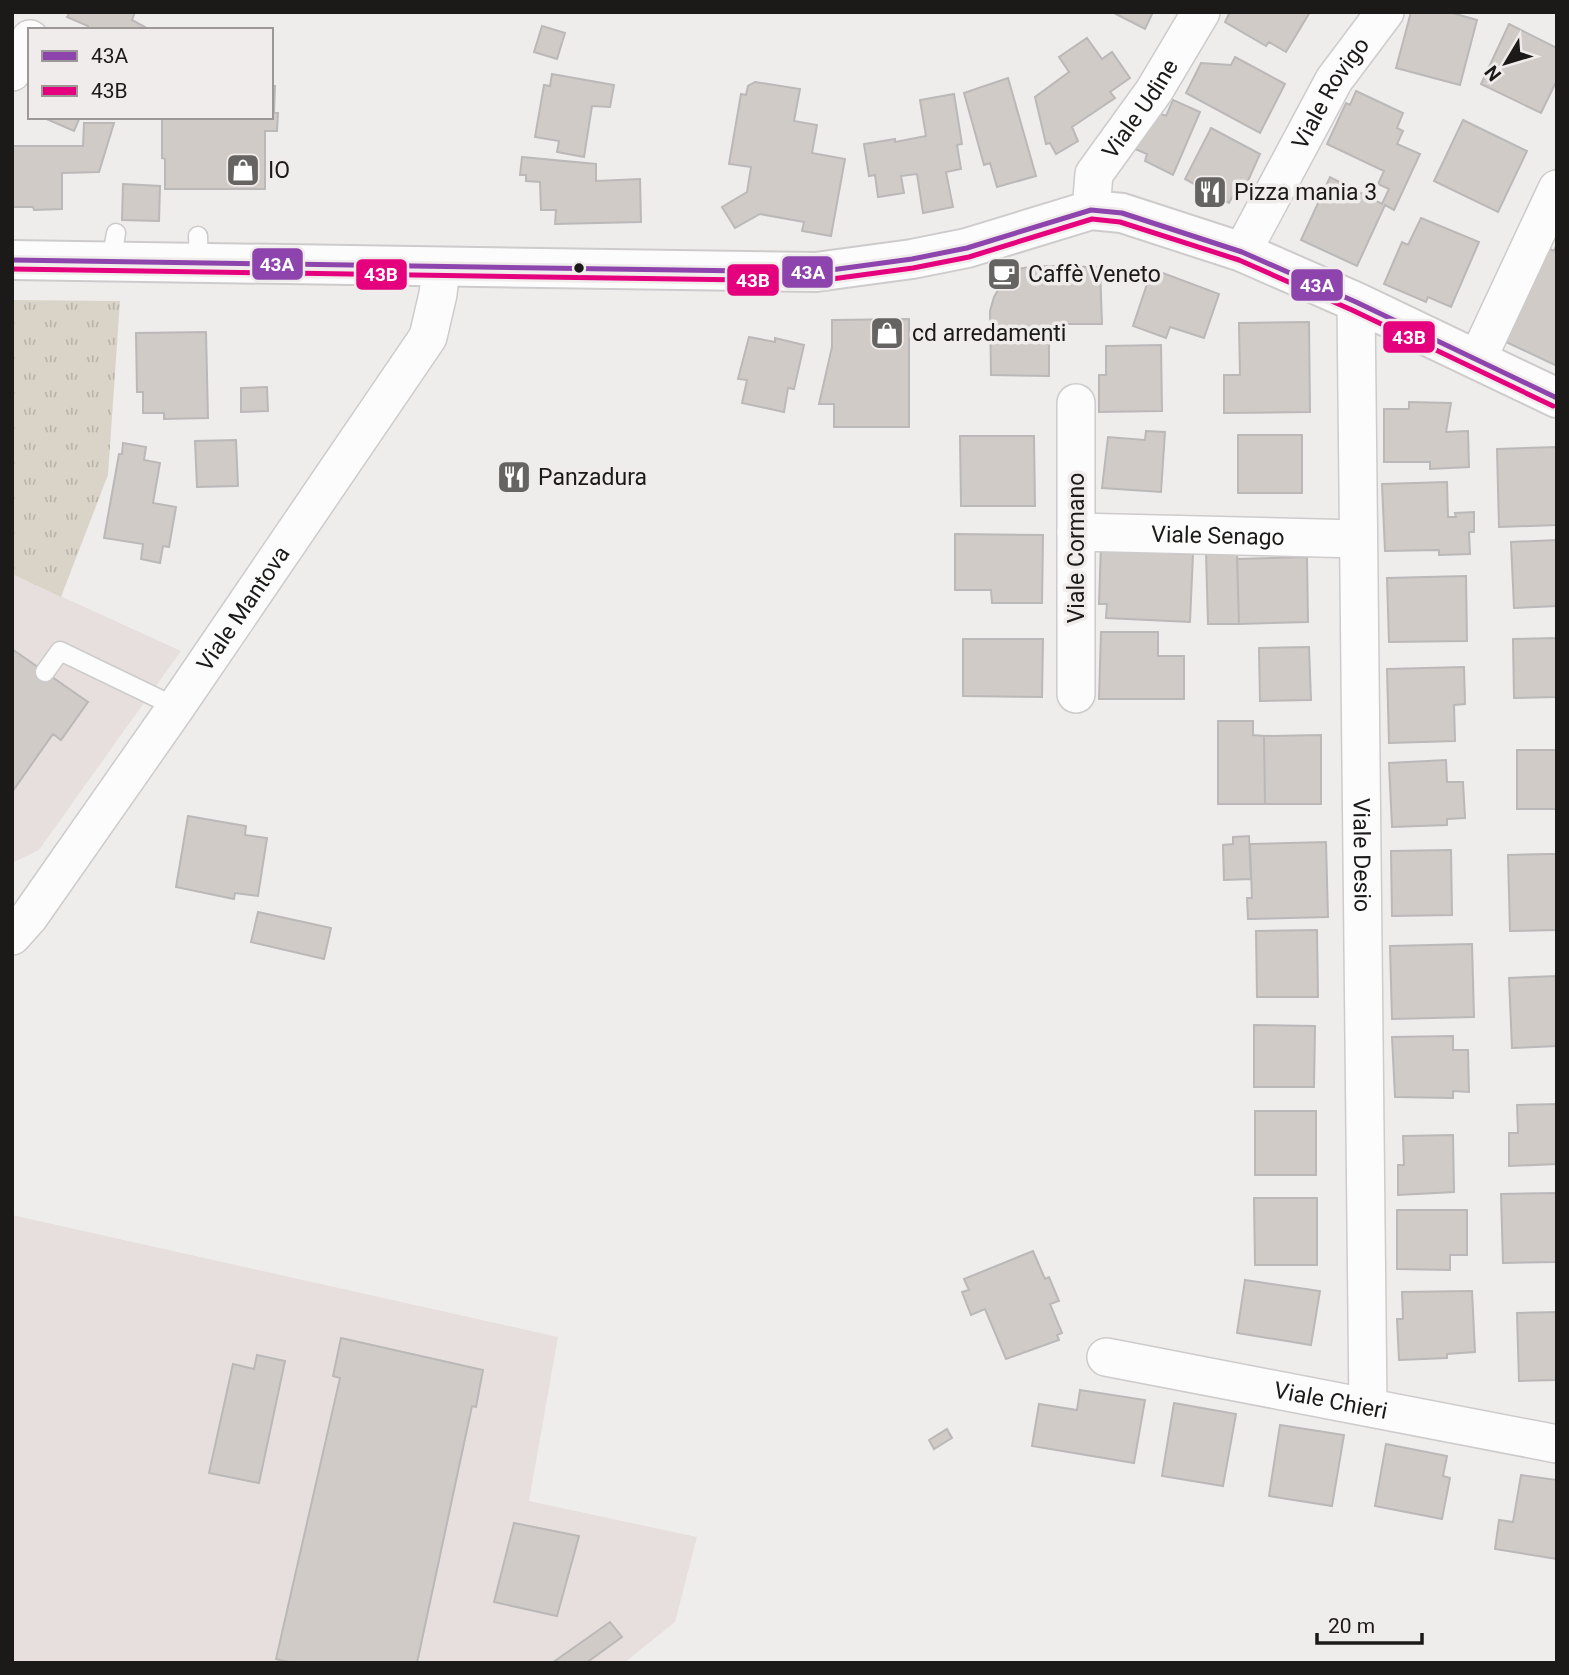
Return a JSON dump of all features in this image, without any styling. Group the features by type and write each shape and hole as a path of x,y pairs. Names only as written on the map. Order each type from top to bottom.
{"main road":[{"path":"12,260 113,248 198,250 441,268 816,272 912,259 967,248 1091,210 1122,213 1242,252 1356,302 1557,398"}],"street":[{"path":"35,28 44,12"},
{"name":"Viale Udine","path":"1091,210 1094,174 1154,92 1201,12"},
{"name":"Viale Rovigo","path":"1242,252 1335,79 1385,12"},
{"path":"12,72 28,43"},
{"path":"1477,360 1557,189"},
{"name":"Viale Mantova","path":"12,936 29,917 176,707 428,337 441,268"},
{"name":"Viale Desio","path":"1356,302 1368,1407"},
{"name":"Viale Cormano","path":"1076,402 1076,694"},
{"name":"Viale Senago","path":"1076,532 1358,539"},
{"name":"Viale Chieri","path":"1106,1357 1557,1444"}],"lane":[{"path":"45,672 60,651 176,707"}],"shaded area":[{"path":"12,574 181,651 39,850 12,863"},
{"path":"12,1215 558,1337 529,1501 697,1537 675,1622 624,1663 12,1663"}],"green space":[{"path":"12,300 120,301 108,475 61,597 12,574"}],"building":[{"path":"70,12 135,12 132,20 145,27 88,28 67,17"},
{"path":"1112,12 1153,12 1145,29"},
{"path":"1230,12 1310,12 1286,52 1269,42 1266,46 1225,22"},
{"path":"1411,12 1449,12 1477,20 1460,85 1396,68"},
{"path":"1509,24 1557,48 1557,80 1541,113 1481,84"},
{"path":"542,26 565,33 557,59 534,52"},
{"path":"1087,38 1102,59 1112,52 1130,78 1110,92 1115,98 1072,127 1078,141 1056,154 1050,143 1046,144 1035,97 1069,72 1059,57"},
{"path":"1235,57 1285,84 1260,133 1186,93 1201,63 1231,65"},
{"path":"552,74 614,85 610,107 592,106 584,157 557,152 559,141 535,137 544,85 550,86"},
{"path":"1008,78 1036,176 997,187 990,163 984,165 964,93"},
{"path":"755,82 800,89 794,121 817,125 812,153 845,159 831,236 802,231 804,222 760,214 735,228 722,207 747,192 751,167 729,164 741,94 746,95 748,86"},
{"path":"275,86 274,113 278,113 277,131 265,131 265,189 165,189 165,159 162,158 162,119 273,119"},
{"path":"1356,91 1403,113 1397,128 1403,131 1397,144 1420,154 1394,210 1385,205 1357,266 1301,240 1330,177 1382,204 1389,189 1378,184 1384,171 1327,144 1346,103 1350,105"},
{"path":"954,94 962,144 957,145 961,169 946,172 953,207 923,213 917,174 901,176 904,193 878,197 875,175 869,176 864,144 926,136 920,100"},
{"path":"1173,100 1200,112 1173,175 1145,161 1147,154 1135,149 1151,110 1166,116"},
{"path":"47,119 79,119 74,131"},
{"path":"1463,120 1527,151 1498,212 1434,181"},
{"path":"84,123 114,123 99,172 62,173 62,209 34,210 33,207 12,207 12,146 83,146"},
{"path":"1211,128 1260,154 1247,183 1241,181 1229,203 1185,179"},
{"path":"522,157 596,164 596,181 640,179 641,222 555,224 556,210 541,210 540,182 526,181 526,175 520,175"},
{"path":"123,184 160,186 159,221 122,220"},
{"path":"1421,218 1479,242 1451,307 1428,297 1426,302 1384,284 1402,242 1408,245"},
{"path":"1557,244 1557,366 1506,342 1548,248 1554,251"},
{"path":"1037,266 1100,267 1102,324 1057,324 1049,331 1049,376 991,375 990,311 994,297 1001,285 1017,269"},
{"path":"1152,269 1219,294 1204,338 1170,327 1166,338 1133,326"},
{"path":"909,319 909,427 834,427 834,404 819,404 832,347 832,320"},
{"path":"1309,322 1310,412 1224,413 1224,375 1240,375 1239,323"},
{"path":"206,332 208,418 164,419 164,413 143,413 143,392 137,392 136,333"},
{"path":"749,337 775,342 775,338 804,345 794,389 788,388 784,412 742,403 747,380 738,379"},
{"path":"1161,345 1162,411 1099,412 1099,375 1106,375 1106,346"},
{"path":"267,387 268,411 241,412 241,388"},
{"path":"1409,402 1451,403 1446,432 1468,431 1469,467 1430,469 1430,462 1384,462 1384,409 1409,409"},
{"path":"1146,431 1165,432 1161,492 1102,488 1108,437 1145,440"},
{"path":"1238,435 1302,435 1302,493 1238,493"},
{"path":"960,436 1034,436 1035,506 961,506"},
{"path":"236,440 238,486 197,487 195,441"},
{"path":"123,443 146,447 144,460 160,463 153,503 176,507 169,547 163,546 160,563 141,559 143,544 104,538"},
{"path":"1557,447 1557,525 1499,527 1497,449"},
{"path":"1447,482 1448,517 1456,517 1455,513 1474,512 1474,532 1469,532 1470,554 1439,555 1439,550 1385,551 1382,484"},
{"path":"955,534 1043,535 1042,603 992,603 991,590 955,590"},
{"path":"1557,540 1557,606 1514,608 1511,542"},
{"path":"1101,544 1169,548 1169,553 1193,554 1190,622 1106,618 1107,604 1099,604"},
{"path":"1237,551 1239,624 1208,624 1206,552"},
{"path":"1307,557 1308,622 1239,624 1237,559"},
{"path":"1466,576 1467,641 1389,642 1387,578"},
{"path":"1101,632 1158,632 1158,656 1184,656 1184,699 1099,699"},
{"path":"1557,638 1557,697 1514,698 1513,639"},
{"path":"963,639 1043,639 1042,697 963,696"},
{"path":"1309,647 1311,700 1260,701 1259,648"},
{"path":"12,649 88,702 61,740 53,734 12,792"},
{"path":"1464,667 1465,704 1454,705 1455,741 1389,743 1387,669"},
{"path":"1218,721 1253,721 1253,735 1264,736 1265,804 1218,804"},
{"path":"1321,735 1321,804 1265,804 1264,736"},
{"path":"1517,750 1557,750 1557,809 1517,809"},
{"path":"1446,760 1447,782 1463,782 1465,818 1447,819 1447,825 1392,827 1389,763"},
{"path":"188,816 246,826 245,835 267,838 258,896 235,893 234,899 176,887"},
{"path":"1249,836 1251,879 1224,880 1223,845 1233,844 1233,837"},
{"path":"1326,842 1328,917 1248,919 1247,898 1252,898 1250,844"},
{"path":"1451,850 1452,915 1392,916 1391,851"},
{"path":"1557,854 1557,930 1510,931 1508,855"},
{"path":"258,912 331,928 324,959 251,942"},
{"path":"1317,930 1318,997 1257,997 1256,931"},
{"path":"1472,944 1474,1017 1392,1019 1390,946"},
{"path":"1557,976 1557,1046 1512,1048 1509,978"},
{"path":"1254,1025 1315,1026 1314,1087 1254,1087"},
{"path":"1453,1036 1453,1050 1468,1050 1469,1092 1453,1091 1453,1098 1395,1097 1392,1037"},
{"path":"1557,1104 1557,1164 1509,1166 1509,1133 1518,1133 1517,1105"},
{"path":"1255,1111 1316,1111 1316,1175 1255,1175"},
{"path":"1453,1135 1454,1192 1398,1195 1398,1165 1404,1165 1403,1136"},
{"path":"1557,1193 1557,1262 1503,1263 1501,1194"},
{"path":"1254,1198 1317,1198 1317,1265 1255,1265"},
{"path":"1397,1210 1467,1210 1467,1255 1450,1255 1450,1270 1397,1269"},
{"path":"1033,1251 1045,1279 1049,1277 1059,1301 1050,1304 1062,1333 1057,1335 1059,1340 1006,1359 985,1309 971,1315 962,1292 969,1290 964,1279"},
{"path":"1245,1280 1320,1291 1311,1345 1237,1333"},
{"path":"1472,1291 1475,1352 1447,1354 1447,1358 1399,1360 1397,1319 1403,1319 1402,1292"},
{"path":"1557,1312 1557,1380 1519,1381 1517,1313"},
{"path":"341,1338 483,1370 476,1407 472,1406 417,1663 293,1663 276,1659 340,1378 333,1376"},
{"path":"257,1355 285,1361 259,1483 209,1473 233,1364 254,1369"},
{"path":"1080,1390 1145,1400 1134,1463 1032,1446 1039,1404 1077,1410"},
{"path":"1174,1403 1236,1414 1223,1486 1162,1476"},
{"path":"1280,1425 1344,1435 1332,1506 1269,1496"},
{"path":"947,1429 952,1438 934,1449 929,1440"},
{"path":"1386,1444 1447,1456 1443,1476 1450,1478 1442,1519 1375,1506"},
{"path":"1521,1475 1557,1480 1557,1559 1495,1549 1499,1520 1513,1522"},
{"path":"514,1523 579,1536 557,1616 494,1602"},
{"path":"610,1622 622,1637 586,1663 552,1663"}],"transit line":[{"name":"43A","path":"12,260 816,272 912,259 967,248 1091,210 1122,213 1242,252 1356,302 1557,398"},
{"name":"43B","path":"12,269 817,281 913,268 969,257 1092,219 1120,222 1239,260 1352,310 1553,406"}],"place":[{"name":"IO","path":"243,170"},
{"name":"Pizza mania 3","path":"1210,192"},
{"name":"Caffè Veneto","path":"1004,274"},
{"name":"cd arredamenti","path":"887,333"},
{"name":"Panzadura","path":"514,477"}]}
